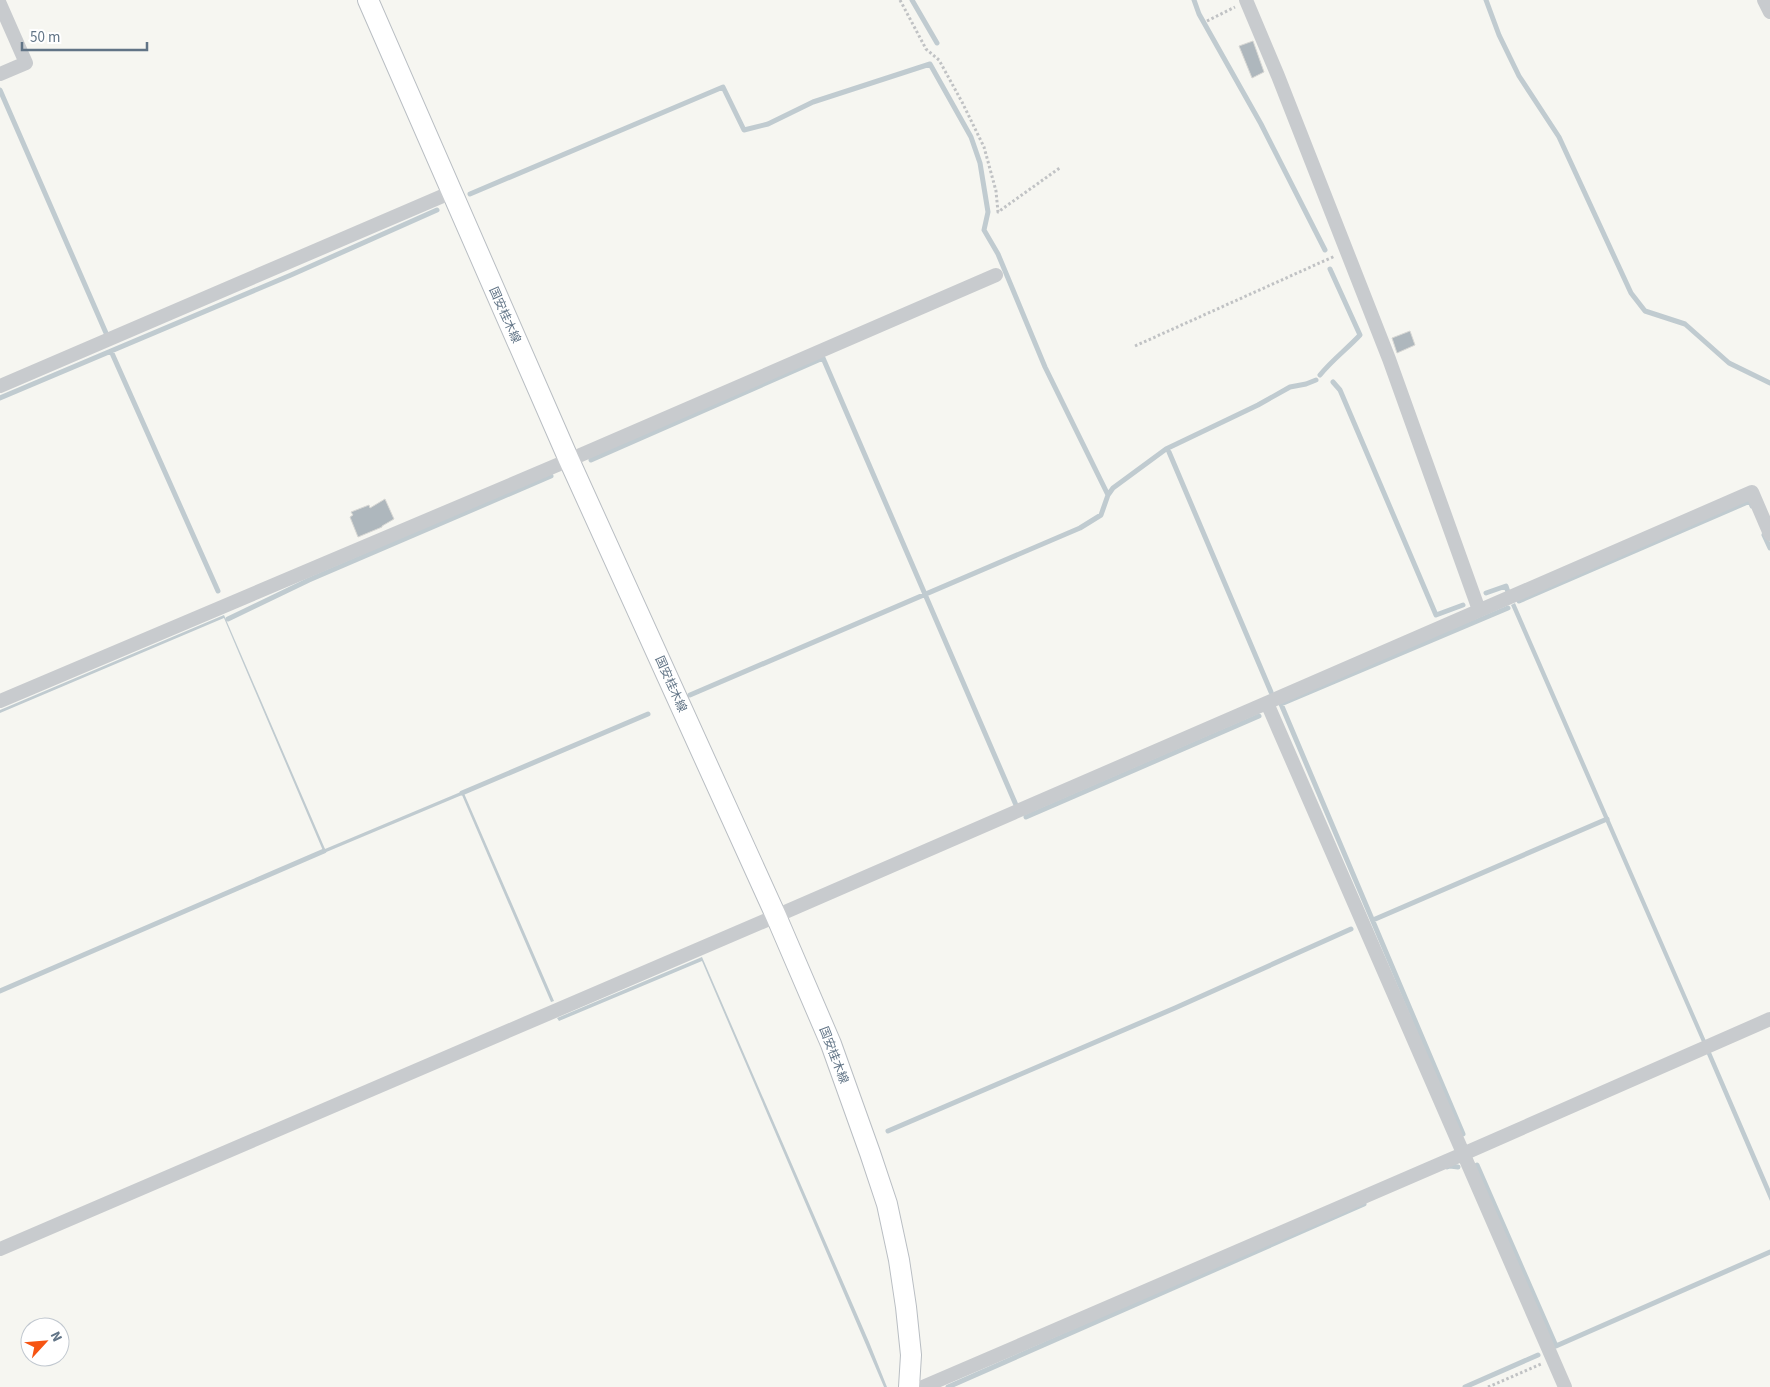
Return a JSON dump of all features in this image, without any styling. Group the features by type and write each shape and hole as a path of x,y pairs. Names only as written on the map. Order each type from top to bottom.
{"main road":[{"name":"国安桂木線","path":"368,0 569,460 776,916 831,1044 870,1153 886,1204 899,1260 911,1355 909,1387"}],"street":[{"path":"1764,0 1770,12"},
{"path":"1246,1 1278,76 1389,360 1479,610"},
{"path":"0,4 26,63 0,74"},
{"path":"0,386 452,192"},
{"path":"0,701 569,460 996,275"},
{"path":"0,1250 776,916 1752,492 1770,534"},
{"path":"1267,703 1565,1387"},
{"path":"923,1387 1770,1019"}],"path":[{"path":"900,0 926,49 938,60 962,102 984,147 996,191 998,212 1061,167"},
{"path":"1207,21 1246,1"},
{"path":"1135,346 1346,251"},
{"path":"1488,1387 1553,1359"}],"shaded area":[{"path":"1515,603 1706,1041 1702,1042 1511,605"},
{"path":"224,615 325,849 463,791 554,1001 551,1002 462,795 324,853 224,618 0,713 0,710"},
{"path":"702,957 887,1387 884,1387 702,961 559,1021 557,1018"},
{"path":"1710,1050 1770,1189 1770,1201 1706,1052"}],"building":[{"path":"1253,41 1264,72 1252,78 1239,46"},
{"path":"1410,331 1415,345 1397,353 1392,338"},
{"path":"385,499 394,519 382,527 358,537 350,517 353,515 351,512 369,505 370,508"}],"waterway":[{"path":"912,0 937,43"},
{"path":"1194,0 1199,14 1261,124 1325,250"},
{"path":"1486,0 1499,35 1519,76 1559,137 1631,293 1645,311 1685,324 1729,363 1770,383"},
{"path":"470,194 723,87 744,130 768,124 813,102 930,64 971,137 980,163 988,212 984,230 998,254 1045,367 1108,495"},
{"path":"0,90 106,333"},
{"path":"0,398 291,275 437,210"},
{"path":"1320,375 1360,335 1330,269"},
{"path":"111,351 218,591"},
{"path":"591,460 823,358 1016,805"},
{"path":"690,695 1080,528 1101,515 1108,495 1113,488 1166,449 1258,405 1290,387 1316,380"},
{"path":"1333,382 1340,390 1436,615 1463,605"},
{"path":"1169,452 1271,692"},
{"path":"228,619 309,580 551,476"},
{"path":"1519,601 1750,501 1752,506"},
{"path":"1764,535 1770,548"},
{"path":"1486,593 1506,586 1508,592"},
{"path":"1463,1134 1281,704 1508,608"},
{"path":"462,793 648,714"},
{"path":"1026,817 1259,716"},
{"path":"1373,920 1607,819"},
{"path":"0,991 324,851"},
{"path":"888,1131 1175,1008 1351,929"},
{"path":"1477,1165 1556,1346 1770,1252"},
{"path":"1447,1167 1458,1167"},
{"path":"948,1387 1364,1204"},
{"path":"1465,1387 1538,1355"}]}
